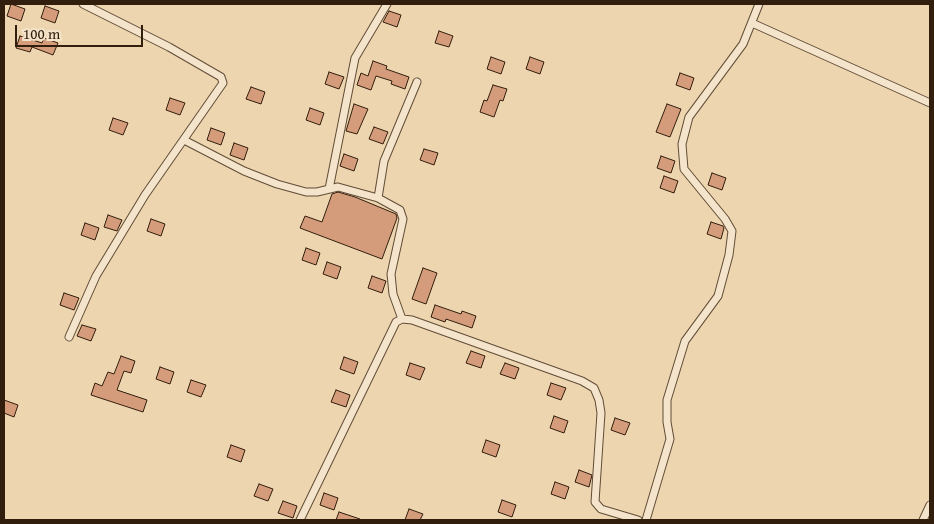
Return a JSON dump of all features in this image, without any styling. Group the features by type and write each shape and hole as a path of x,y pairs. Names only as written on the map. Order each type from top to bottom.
{"street":[{"path":"68,337 96,276 145,195 223,82 221,77 169,47 83,4"},
{"path":"329,189 355,58 386,4"},
{"path":"646,520 670,439 667,422 667,400 685,341 718,296 730,254 732,231 725,219 684,169 682,144 689,117 743,44 759,4"},
{"path":"752,23 930,103"},
{"path":"378,198 384,161 417,82"},
{"path":"184,140 244,171 278,184 306,192 317,192 338,187 378,198 400,210 403,214 403,219 391,274 393,294 402,319"},
{"path":"300,520 396,322 402,319 412,320 563,374 594,388 599,400 601,413 595,502 601,509 638,520"},
{"path":"923,520 930,505"}],"building":[{"path":"11,4 25,9 21,21 7,16"},
{"path":"45,6 59,11 55,23 41,18"},
{"path":"389,11 401,15 397,27 383,22"},
{"path":"439,31 453,36 449,47 435,43"},
{"path":"20,36 42,43 44,38 58,43 53,55 32,47 30,52 16,48"},
{"path":"491,57 505,62 501,74 487,69"},
{"path":"530,57 544,62 540,74 526,69"},
{"path":"373,61 387,66 386,69 409,77 405,89 391,84 392,81 376,76 371,90 357,85 361,73 368,76"},
{"path":"329,72 344,77 339,89 325,84"},
{"path":"680,73 694,78 690,90 676,85"},
{"path":"493,85 507,89 503,101 500,100 494,117 480,112 484,100 487,101"},
{"path":"251,87 265,92 261,104 246,99"},
{"path":"170,98 185,103 180,115 166,110"},
{"path":"354,104 368,109 357,134 346,131"},
{"path":"667,104 681,109 670,137 656,132"},
{"path":"310,108 324,113 320,125 306,120"},
{"path":"113,118 128,123 123,135 109,130"},
{"path":"374,127 388,132 383,144 369,139"},
{"path":"211,128 225,133 221,145 207,140"},
{"path":"234,143 248,148 244,160 230,155"},
{"path":"424,149 438,153 434,165 420,160"},
{"path":"344,154 358,159 354,171 340,166"},
{"path":"661,156 675,161 671,173 657,168"},
{"path":"712,173 726,178 722,190 708,185"},
{"path":"664,176 678,181 674,193 660,188"},
{"path":"338,192 396,214 397,218 382,259 300,228 305,216 322,222 332,194"},
{"path":"108,215 122,220 117,231 104,227"},
{"path":"151,219 165,224 161,236 147,231"},
{"path":"711,222 723,226 721,239 707,234"},
{"path":"85,223 99,228 95,240 81,235"},
{"path":"306,248 320,253 316,265 302,260"},
{"path":"327,262 341,267 337,279 323,274"},
{"path":"423,268 437,273 426,304 412,299"},
{"path":"372,276 386,281 382,293 368,288"},
{"path":"64,293 79,298 74,310 60,305"},
{"path":"435,305 461,314 462,311 476,316 472,328 446,319 445,322 431,317"},
{"path":"82,325 96,329 91,341 77,336"},
{"path":"471,351 485,356 481,368 466,363"},
{"path":"121,356 135,361 131,373 124,371 117,390 147,400 143,412 91,395 95,383 102,386 108,372 114,374"},
{"path":"344,357 358,362 354,374 340,369"},
{"path":"410,363 425,368 420,380 406,375"},
{"path":"505,363 519,368 515,379 500,374"},
{"path":"160,367 174,372 170,384 156,379"},
{"path":"191,380 206,385 201,397 187,392"},
{"path":"551,383 566,388 561,400 547,395"},
{"path":"336,390 350,395 346,407 331,402"},
{"path":"4,400 18,405 14,417 4,413"},
{"path":"554,416 568,421 564,433 550,428"},
{"path":"615,418 630,423 625,435 611,430"},
{"path":"486,440 500,445 496,457 482,452"},
{"path":"231,445 245,450 241,462 227,457"},
{"path":"579,470 592,475 589,487 575,482"},
{"path":"555,482 569,487 565,499 551,494"},
{"path":"259,484 273,489 268,501 254,496"},
{"path":"324,493 338,498 334,510 320,505"},
{"path":"502,500 516,505 512,517 498,512"},
{"path":"283,501 297,506 293,518 278,513"},
{"path":"409,509 423,514 420,520 405,520"},
{"path":"339,512 360,519 360,520 336,520"}]}
